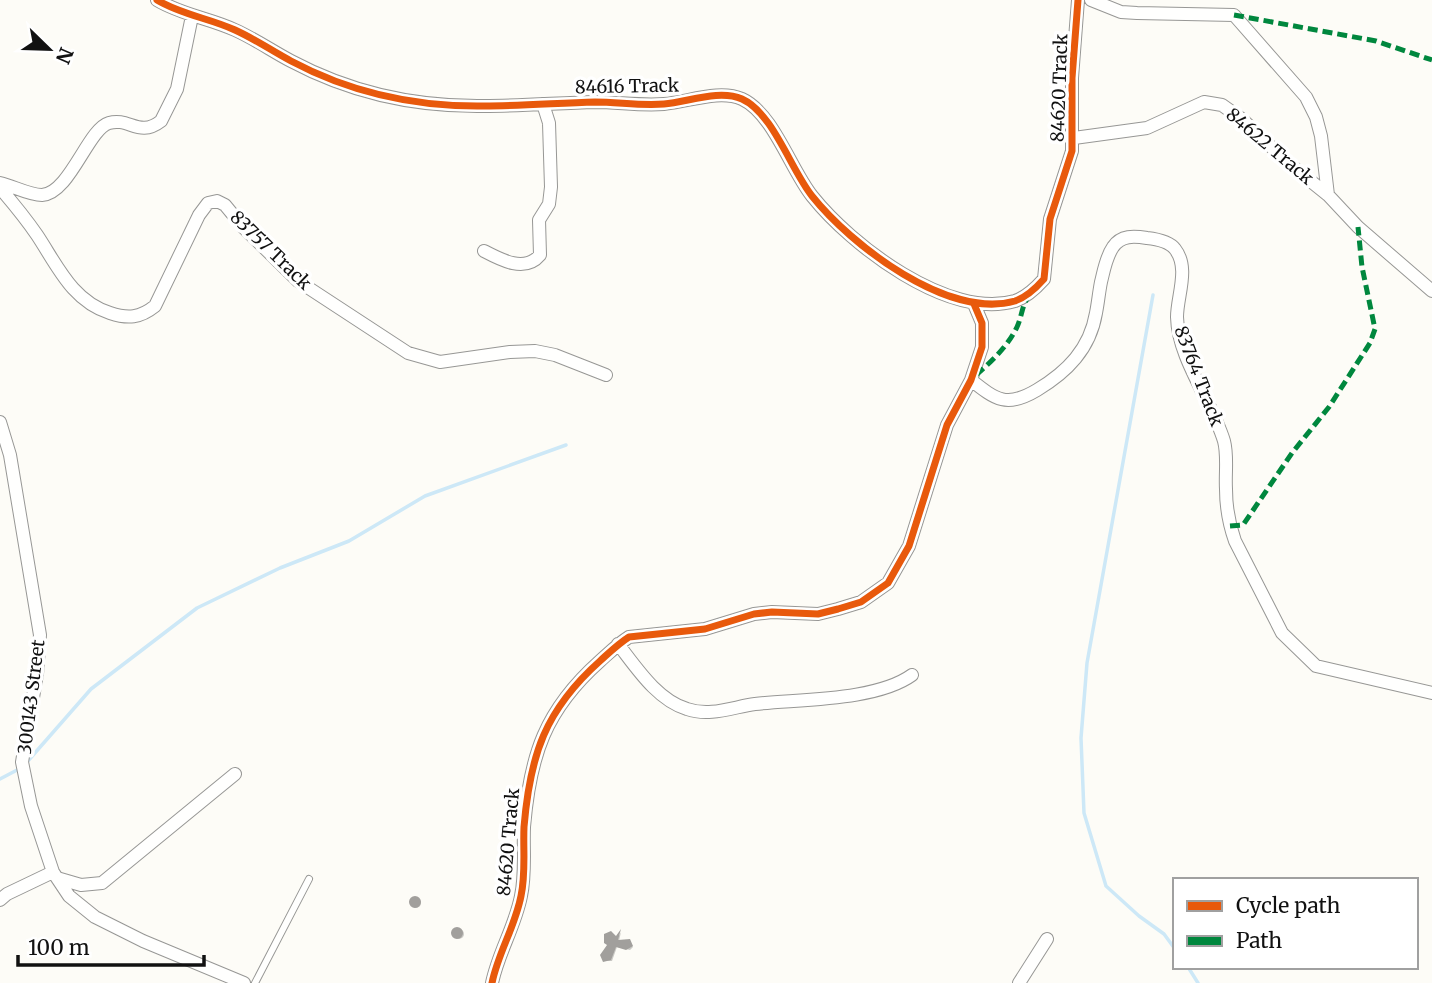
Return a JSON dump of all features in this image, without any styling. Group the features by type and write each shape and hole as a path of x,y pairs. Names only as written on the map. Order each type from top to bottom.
{"street":[{"name":"84616 Track","path":"157,0 173,9 227,26 291,61 365,92 418,103 481,107 617,102 663,104 727,95 742,99 754,107 772,129 801,179 830,217 875,255 926,286 974,304 1016,301 1030,293"},
{"name":"84620 Track","path":"1030,293 1044,279 1050,219 1072,151 1072,78 1077,0"},
{"path":"1091,0 1129,13 1234,15 1306,97 1317,117 1328,195"},
{"path":"0,185 35,194 48,194 72,171 100,128 108,123 119,123 140,129 161,121 177,89 192,16"},
{"name":"84622 Track","path":"1074,138 1147,128 1196,105 1212,102 1230,110 1243,120 1432,291"},
{"path":"484,251 514,264 535,260 540,255 539,220 549,204 551,187 549,123 543,104"},
{"name":"83757 Track","path":"0,185 36,233 65,279 89,304 120,316 134,317 155,306 199,215 208,202 217,201 298,281 408,353 440,362 535,351 555,355 606,375"},
{"name":"83764 Track","path":"971,380 1001,400 1011,401 1024,397 1057,377 1072,365 1090,335 1105,263 1113,246 1121,239 1138,237 1153,238 1172,246 1178,253 1182,267 1177,318 1182,342 1225,444 1230,526 1282,633 1300,653 1325,670 1373,678 1432,693"},
{"path":"971,380 982,347 982,323 974,304"},
{"name":"84620 Track","path":"492,983 513,928 522,895 529,781 540,740 552,717 582,676 629,637 705,629 754,614 818,614 861,602 876,593 888,583 909,547 947,425 971,380"},
{"name":"300143 Street","path":"0,422 10,455 40,635 37,674 22,762 31,806 55,875 69,896 95,917 143,942 244,983"},
{"path":"618,644 662,695 689,710 718,712 751,705 862,693 880,689 912,675"},
{"path":"2,894 55,875 82,885 102,883 236,774"},
{"path":"1019,983 1047,939"}],"lane":[{"path":"255,983 309,879"}],"building":[{"path":"415,896 421,902 415,908 409,902"},
{"path":"457,927 463,933 457,939 451,933"},
{"path":"621,929 618,940 630,939 633,946 626,950 616,947 611,960 603,962 600,955 607,945 604,943 604,934 611,931 616,936"}],"waterway":[{"path":"1153,295 1087,663 1081,738 1084,813 1106,886 1164,934 1173,946"},
{"path":"27,762 91,689 197,608 280,568 349,541 425,496 566,445"},
{"path":"0,779 19,769"},
{"path":"1189,969 1198,983"}],"marked path":[{"path":"1234,15 1376,41 1432,60"},
{"path":"1230,526 1243,525 1292,453 1329,407 1370,343 1375,329 1362,267 1358,227"},
{"path":"976,375 1009,341 1029,295"}],"cycle path":[{"path":"157,0 235,30 291,61 337,82 409,101 484,106 595,102 655,104 723,95 742,99 763,116 812,196 851,236 903,274 932,289 960,300 989,304 1015,301 1031,292 1044,279 1050,219 1072,151 1072,78 1078,0"},
{"path":"492,983 521,896 524,827 536,756 553,716 566,697 581,679 629,637 705,629 754,614 818,614 861,602 888,583 909,546 947,425 971,380 982,347 982,323 974,304"}]}
